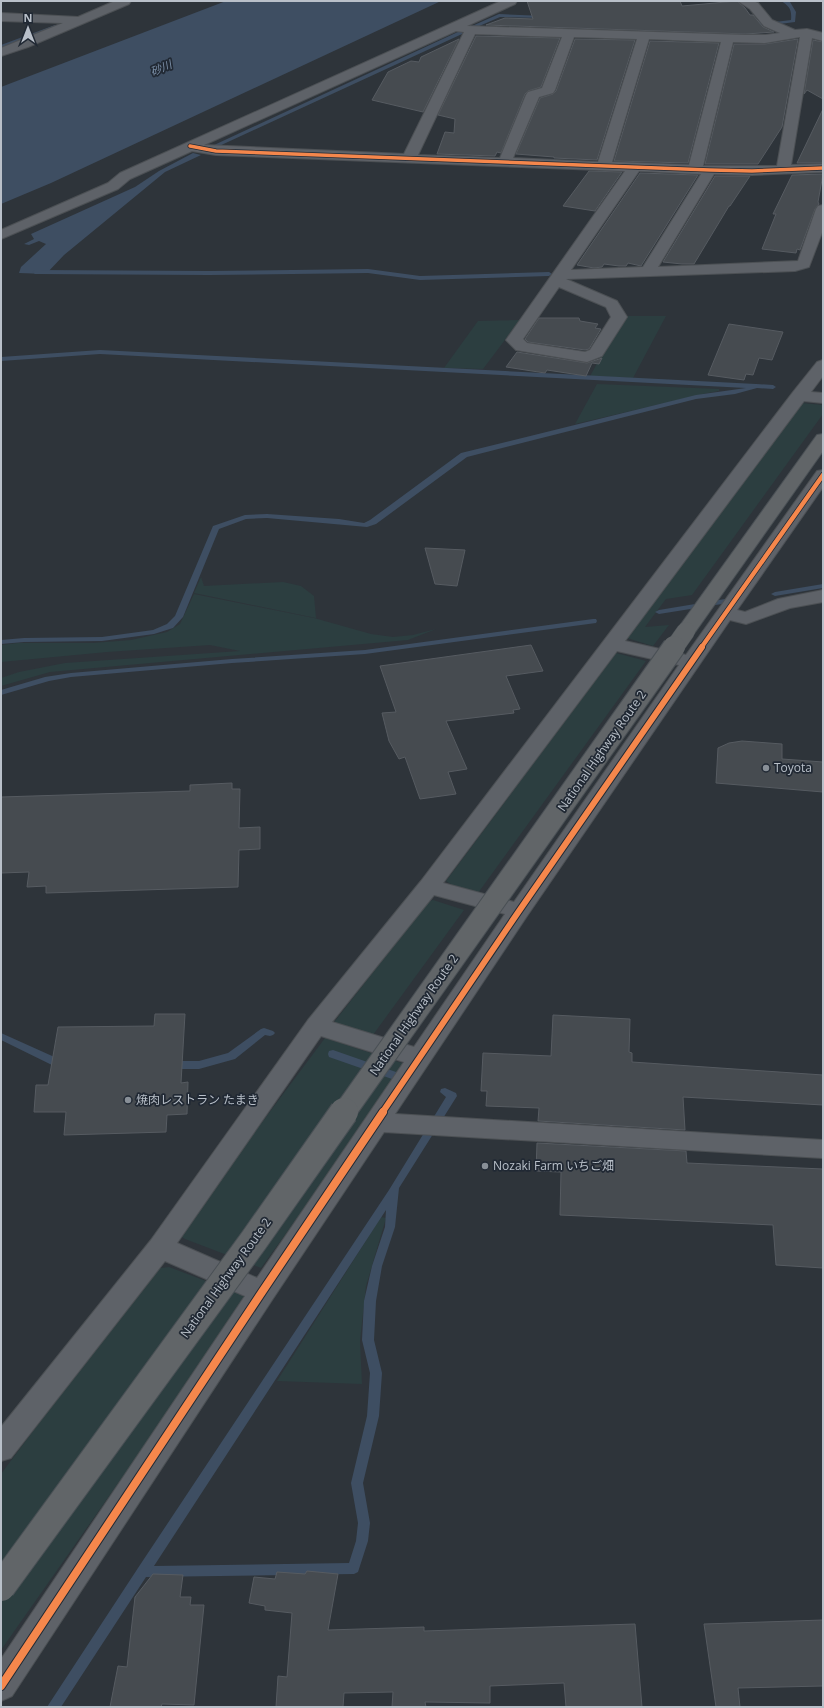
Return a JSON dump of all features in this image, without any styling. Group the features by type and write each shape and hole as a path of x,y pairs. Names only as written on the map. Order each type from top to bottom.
{"highway":[{"name":"National Highway Route 2","path":"1,1587 254,1240 823,439"}],"street":[{"path":"85,19 87,13 97,1"},
{"path":"1,52 126,1"},
{"path":"1,235 114,186 125,176 511,1"},
{"path":"744,1 754,6 769,24 793,34"},
{"path":"1,17 12,6"},
{"path":"1,17 85,19"},
{"path":"455,27 471,30 728,38 767,39 807,33 818,34 823,37"},
{"path":"409,159 471,30"},
{"path":"505,162 533,95 548,90 569,33"},
{"path":"782,170 807,33"},
{"path":"604,166 644,35"},
{"path":"695,170 728,38"},
{"path":"190,146 202,150 216,151 695,170 782,170 823,168"},
{"path":"557,277 612,304 619,317 596,353 587,357 522,347 514,340 557,277 635,167"},
{"path":"648,272 710,170"},
{"path":"557,277 795,266 804,264 823,210"},
{"path":"1,1450 160,1247 316,1026 429,886 823,365"},
{"path":"799,396 823,398"},
{"path":"1,1686 262,1292 519,911 725,613 823,475"},
{"path":"725,613 746,618 785,603 823,596"},
{"path":"613,644 691,662"},
{"path":"429,886 519,911"},
{"path":"316,1026 420,1058"},
{"path":"377,1122 823,1149"},
{"path":"160,1247 262,1292"}],"shaded area":[{"path":"624,316 666,316 633,378 590,376"},
{"path":"520,320 483,369 444,368 478,321"},
{"path":"597,384 719,389 719,391 575,424"},
{"path":"801,403 823,405 823,414 692,595 666,599 645,627 669,625 653,646 627,638"},
{"path":"201,577 204,586 283,582 301,586 314,596 316,618 194,593"},
{"path":"194,594 314,618 371,634 393,637 413,635 436,629 408,640 50,672 1,686 1,678 19,672 65,663 240,651 210,645 107,652 1,662 1,645 18,643 93,643 131,640 167,632 180,624"},
{"path":"616,653 646,661 478,893 452,885 446,881"},
{"path":"433,900 464,910 370,1039 335,1026 335,1021 429,901"},
{"path":"325,1038 408,1065 261,1268 180,1236 180,1232"},
{"path":"381,1217 386,1218 366,1286 360,1341 362,1384 277,1381"},
{"path":"169,1267 240,1294 245,1297 244,1304 1,1650 1,1474 154,1269"}],"water":[{"name":"砂川","path":"226,1 441,1 51,183 1,204 1,87"},
{"path":"193,153 201,155 165,172 64,255 46,274 19,273 21,267 46,244 39,241 29,245 24,244 34,239 31,234 135,187 159,171"}],"building":[{"path":"527,1 680,1 682,6 737,1 750,15 753,15 763,27 774,32 746,34 486,25 505,18 533,19"},
{"path":"476,36 560,38 541,87 528,91 525,94 501,153 497,152 495,156 437,154 445,132 454,133 455,119 438,115"},
{"path":"459,39 423,112 372,100 388,72 411,61 419,62 421,57"},
{"path":"575,39 635,40 597,160 516,154 540,98 553,94 556,91"},
{"path":"798,39 782,127 758,164 705,164 734,44 765,44"},
{"path":"813,40 823,42 823,99 807,90 804,94"},
{"path":"650,41 719,43 688,163 614,161"},
{"path":"823,109 823,163 797,163"},
{"path":"589,171 622,172 595,211 563,206"},
{"path":"640,173 698,175 641,266 628,263 626,266 604,264 602,267 594,268 577,265"},
{"path":"823,174 818,202 819,204 815,209 800,250 797,249 796,253 762,249 776,214 773,214 792,175"},
{"path":"715,176 750,176 729,206 694,264 663,262"},
{"path":"539,318 579,318 580,321 598,324 595,328 601,329 589,349 585,350 528,342 525,339"},
{"path":"729,324 783,332 772,360 759,358 753,375 746,374 744,380 708,375"},
{"path":"517,352 587,363 602,358 599,364 592,363 586,376 547,370 545,373 506,367"},
{"path":"425,548 465,550 457,586 435,584"},
{"path":"531,645 543,671 506,676 520,709 513,710 514,713 446,721 467,769 448,772 456,794 420,799 405,757 399,759 389,741 382,713 396,712 380,666"},
{"path":"742,741 782,744 782,759 823,762 823,792 716,783 718,748 729,743"},
{"path":"232,783 232,789 240,789 239,828 260,827 260,849 239,850 238,887 46,893 46,886 27,887 29,872 1,873 1,797 190,791 190,785"},
{"path":"155,1014 185,1014 181,1083 188,1082 187,1114 167,1115 166,1132 64,1135 66,1112 34,1112 36,1085 48,1085 58,1027 154,1026"},
{"path":"553,1015 630,1019 629,1052 632,1053 632,1062 823,1075 823,1105 683,1097 685,1130 538,1121 539,1108 486,1106 487,1091 481,1091 483,1053 551,1056"},
{"path":"537,1143 686,1151 687,1163 823,1169 823,1268 776,1265 773,1225 560,1215 561,1172 536,1171"},
{"path":"307,1571 338,1574 328,1630 424,1627 424,1631 635,1624 642,1707 566,1707 564,1683 490,1686 490,1703 425,1702 426,1707 392,1707 393,1692 344,1693 343,1707 276,1707 278,1676 287,1677 292,1613 265,1610 265,1606 249,1603 254,1577 275,1579 277,1572 305,1574"},
{"path":"153,1574 183,1575 180,1597 191,1597 190,1605 204,1605 194,1705 162,1704 161,1707 110,1707 118,1666 127,1667 135,1597"},
{"path":"823,1620 823,1686 738,1688 740,1707 716,1707 704,1624"}],"waterway":[{"path":"747,21 757,21 764,24 793,21 794,12 788,2 783,1"},
{"path":"475,26 499,15 544,17"},
{"path":"1,47 55,27"},
{"path":"215,146 460,33"},
{"path":"35,272 209,273 368,271 420,278 549,274"},
{"path":"1,359 100,352 756,386"},
{"path":"1,642 24,640 102,639 154,632 170,626 179,617 216,528 245,517 267,516 339,521 364,525 373,522 464,455 696,397 743,391 756,386"},
{"path":"756,386 773,387"},
{"path":"775,594 823,586"},
{"path":"659,612 725,601"},
{"path":"1,693 48,679 71,675 232,661 365,652 593,621"},
{"path":"170,1065 199,1065 231,1056 264,1031 270,1033"},
{"path":"1,1036 60,1064 63,1064"},
{"path":"333,1054 392,1075"},
{"path":"394,1190 452,1096 445,1092"},
{"path":"143,1572 394,1190"},
{"path":"143,1572 354,1568 362,1541 364,1523 357,1483 373,1416 376,1373 368,1340 370,1301 377,1266 390,1227 394,1190"},
{"path":"54,1707 143,1572"}],"cycle path":[{"path":"190,146 216,151 710,170 752,171 823,168"},
{"path":"1,1686 262,1292 519,911 767,553 823,475"}],"place":[{"name":"Toyota","path":"766,768"},
{"name":"焼肉レストラン たまき","path":"128,1100"},
{"name":"Nozaki Farm いちご畑","path":"485,1166"}]}
